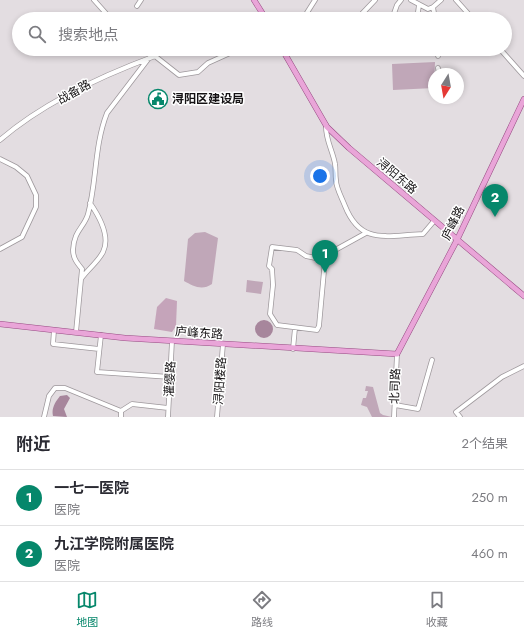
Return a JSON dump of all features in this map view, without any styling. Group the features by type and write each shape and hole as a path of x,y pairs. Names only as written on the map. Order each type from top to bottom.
{"main road":[{"path":"254,0 262,12"},
{"name":"浔阳东路","path":"286,56 326,125 348,148 524,296"},
{"name":"庐峰路","path":"397,354 457,240 524,99"},
{"name":"庐峰东路","path":"0,324 172,341 397,354"}],"street":[{"path":"94,0 105,12"},
{"path":"137,6 141,0"},
{"path":"307,12 315,0"},
{"path":"364,12 375,0"},
{"path":"394,12 401,0"},
{"path":"411,0 428,9 433,7 441,0"},
{"path":"456,0 467,12"},
{"path":"418,12 419,5"},
{"path":"433,7 434,12"},
{"path":"155,56 179,75 188,75 198,72 208,63 223,56"},
{"name":"战备路","path":"0,140 51,105 105,75 155,56"},
{"path":"506,56 524,76"},
{"path":"76,332 82,269 74,259 74,244 76,232 88,214 96,154 107,113 149,58"},
{"path":"326,125 326,136 333,154 338,190 353,222 366,233 381,236 423,234 434,221"},
{"path":"0,159 27,176 36,195 36,207 22,237 0,249"},
{"path":"81,279 99,258 103,252 105,244 104,229 90,203"},
{"path":"325,260 306,256 296,250 272,247 269,266 272,269 273,285 270,314 276,325 314,330 319,326 325,260 332,251 366,233"},
{"path":"293,349 295,328"},
{"path":"54,330 53,344 100,349"},
{"path":"101,335 97,372 170,377"},
{"name":"灌缨路","path":"168,417 172,341"},
{"name":"浔阳楼路","path":"217,417 223,344"},
{"name":"北司路","path":"394,417 397,354"},
{"path":"395,405 418,409 432,360"},
{"path":"460,417 456,412 511,371 524,366"},
{"path":"44,417 49,396 55,388 65,388 121,411"},
{"path":"121,411 132,404 168,408"},
{"path":"121,411 121,417"}],"shaded area":[{"path":"435,62 435,68 428,68 428,88 393,90 392,64"},
{"path":"205,232 218,238 212,284 201,287 194,286 184,281 188,239 195,233"},
{"path":"247,280 263,282 261,294 246,292"},
{"path":"166,298 177,301 176,326 172,332 154,329 157,307"},
{"path":"264,320 270,323 273,329 270,335 264,338 258,335 255,329 258,323"},
{"path":"366,386 373,387 380,413 392,417 372,417 367,407 361,405 363,398 366,398 368,391 365,391"},
{"path":"67,395 70,398 64,409 67,417 53,416 53,407 57,400 60,396"}],"place":[{"name":"浔阳区建设局","path":"158,99"},
{"name":"九江学院附属医院","path":"495,217"},
{"name":"一七一医院","path":"325,273"}]}
